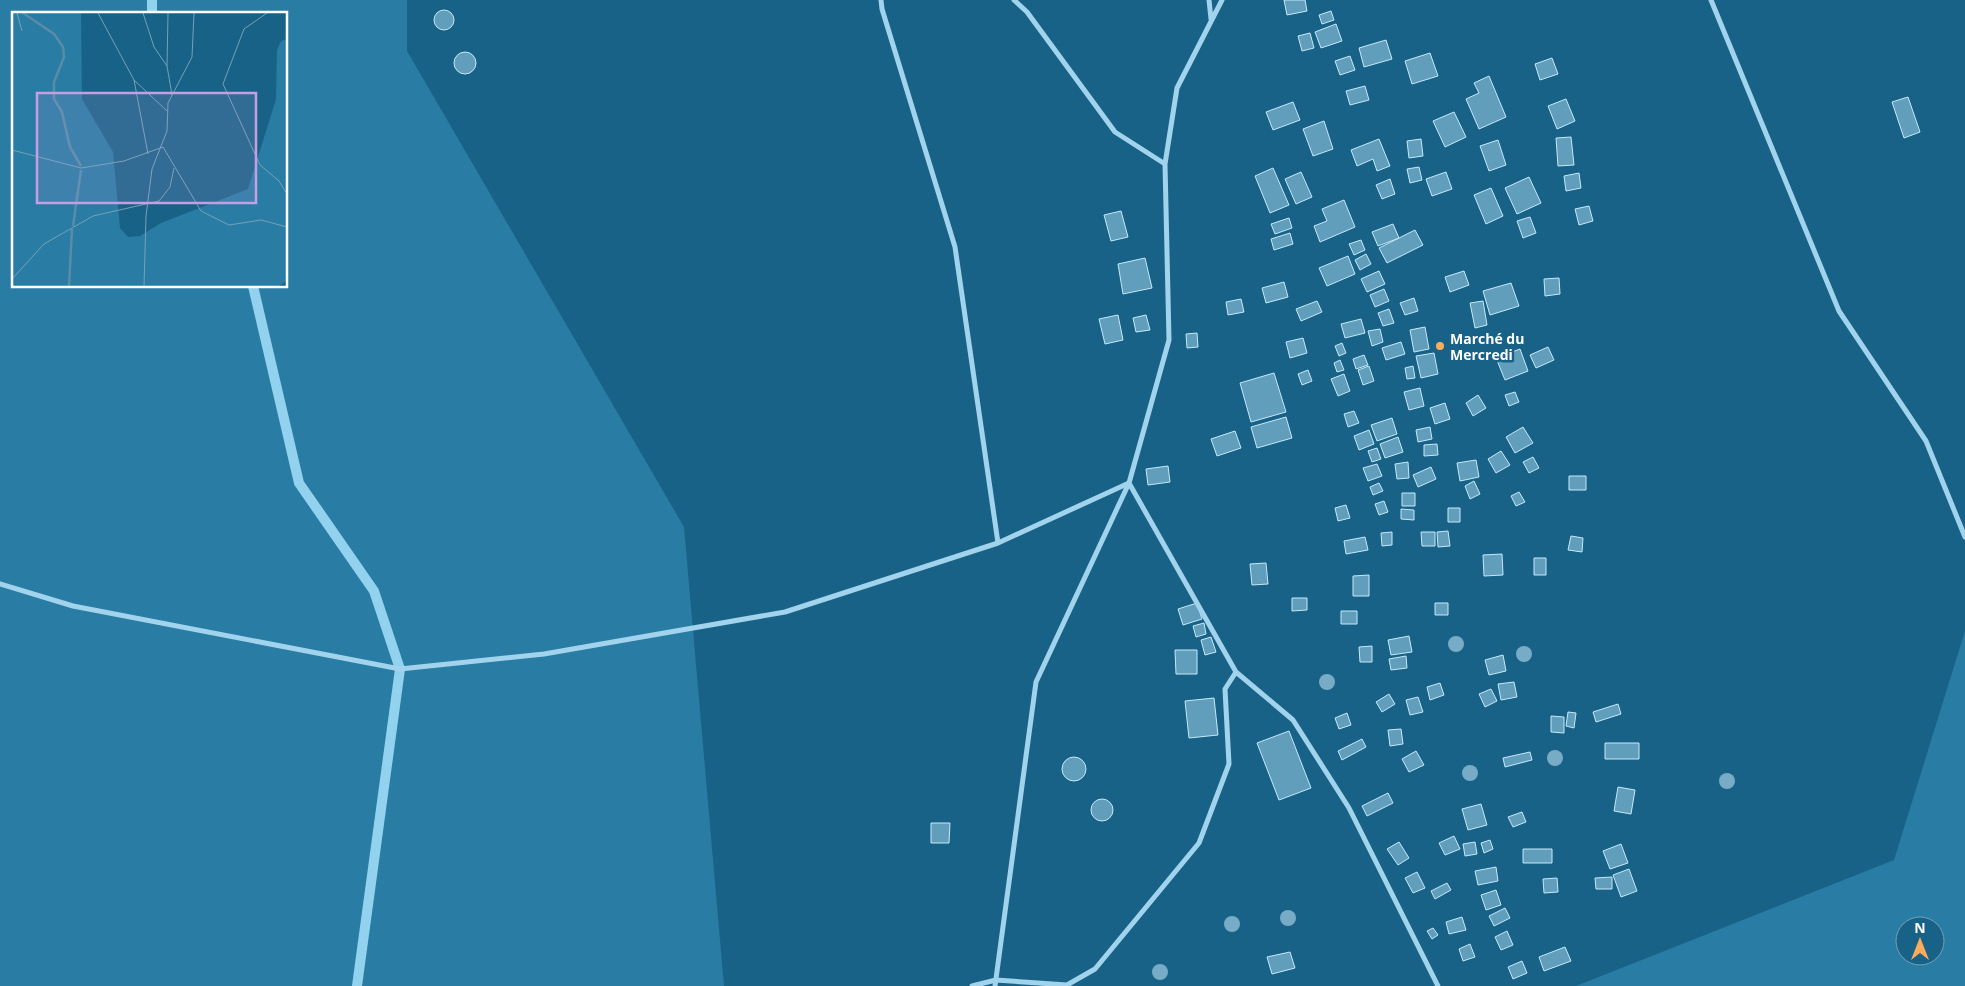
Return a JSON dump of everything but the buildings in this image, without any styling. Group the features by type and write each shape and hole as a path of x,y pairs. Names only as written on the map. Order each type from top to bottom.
{"street":[{"path":"882,0 882,10 955,247 998,543"},
{"path":"1014,0 1026,12 1115,132 1165,164"},
{"path":"1209,0 1211,21"},
{"path":"996,983 1036,682 1129,483 1169,340 1165,164 1177,88 1222,0"},
{"path":"1710,0 1839,311 1926,441 1965,537"},
{"path":"0,584 73,606 400,669 544,654 785,612 998,543 1129,483"},
{"path":"1129,483 1236,672 1293,720 1349,808 1438,986"},
{"path":"972,986 996,983 1067,986 1095,968 1199,843 1229,764 1225,689 1236,672"}],"shaded area":[{"path":"0,0 407,0 407,51 684,527 724,986 0,986"},
{"path":"1965,631 1965,986 1576,986 1894,860"}],"waterway":[{"path":"152,0 152,12"},
{"path":"253,288 299,483 374,591 400,669 357,986"}],"place":[{"name":"Marché du Mercredi","path":"1440,346"}]}
